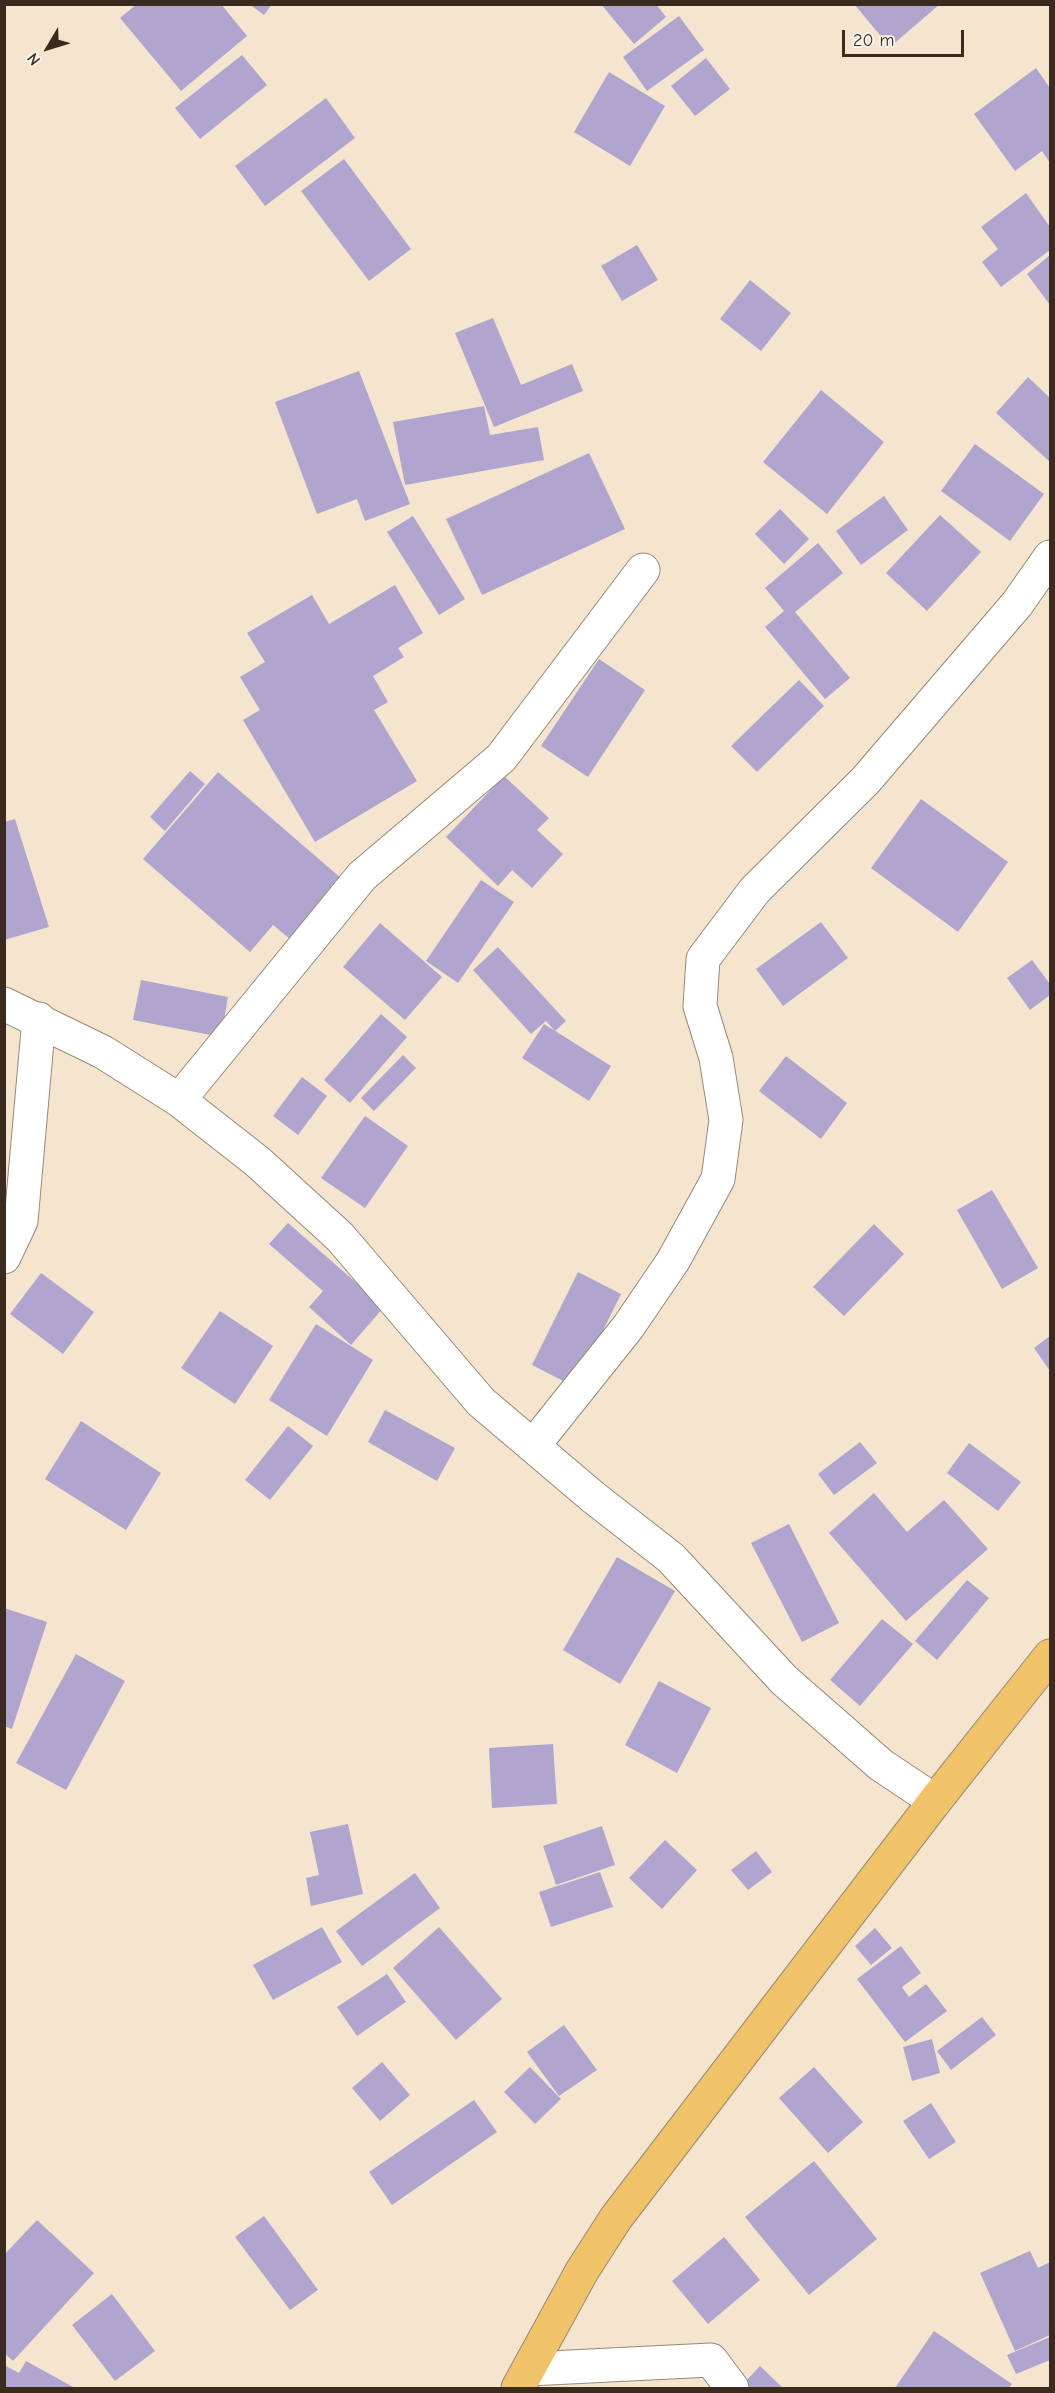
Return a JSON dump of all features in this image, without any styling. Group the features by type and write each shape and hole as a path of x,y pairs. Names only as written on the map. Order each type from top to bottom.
{"main road":[{"path":"524,2379 582,2271 616,2218 935,1801 1050,1656"}],"street":[{"path":"533,1446 628,1327 673,1261 718,1179 726,1120 716,1058 700,1006 703,959 755,890 865,781 1017,604 1050,557"},
{"path":"179,1100 362,876 501,758 643,570"},
{"path":"4,1004 103,1052 179,1100 258,1162 340,1237 481,1402 671,1558 784,1680 880,1765 935,1801"},
{"path":"4,1257 21,1221 39,1019"},
{"path":"524,2379 711,2360 732,2388"}],"building":[{"path":"137,4 221,4 247,36 181,91 120,18"},
{"path":"249,4 272,4 264,15"},
{"path":"601,4 656,4 666,17 634,44"},
{"path":"854,4 940,4 890,47"},
{"path":"679,16 704,50 647,91 623,57"},
{"path":"242,55 267,85 200,139 175,108"},
{"path":"706,58 730,89 695,116 671,86"},
{"path":"1036,68 1050,88 1050,163 1042,151 1015,171 974,114"},
{"path":"609,72 665,106 630,166 574,132"},
{"path":"326,98 355,138 265,206 235,166"},
{"path":"344,159 411,249 369,281 301,191"},
{"path":"1026,193 1050,227 1050,250 1001,287 982,262 998,249 981,227"},
{"path":"637,245 658,280 622,301 601,266"},
{"path":"1050,255 1050,305 1027,274"},
{"path":"750,280 791,313 761,351 720,319"},
{"path":"493,318 521,385 572,364 583,391 494,427 455,333"},
{"path":"359,371 410,504 365,521 357,499 317,514 275,402"},
{"path":"1028,377 1050,398 1050,462 996,413"},
{"path":"821,390 884,442 827,514 763,462"},
{"path":"484,406 490,435 538,427 544,460 405,485 393,422"},
{"path":"975,444 1044,494 1010,541 941,491"},
{"path":"589,453 625,529 482,595 446,519"},
{"path":"884,496 908,530 861,565 836,531"},
{"path":"780,509 809,539 784,564 755,534"},
{"path":"940,515 981,552 927,611 886,573"},
{"path":"413,516 465,599 439,615 387,532"},
{"path":"818,543 843,573 795,612 850,678 825,699 765,627 784,611 765,588"},
{"path":"395,585 423,633 398,648 404,657 373,676 388,702 374,710 417,781 315,842 243,720 260,710 240,677 265,662 247,633 312,595 329,624"},
{"path":"599,659 645,690 588,777 541,746"},
{"path":"799,680 824,706 757,772 731,746"},
{"path":"190,771 205,784 165,831 150,817"},
{"path":"218,772 342,879 290,939 273,925 250,952 143,859"},
{"path":"504,776 549,818 537,830 563,854 532,888 512,870 498,886 446,837"},
{"path":"921,799 1008,862 958,932 871,868"},
{"path":"15,819 49,927 4,940 4,822"},
{"path":"481,880 514,902 458,983 426,961"},
{"path":"821,922 848,958 783,1006 756,969"},
{"path":"380,923 442,977 405,1020 343,967"},
{"path":"498,947 566,1021 555,1031 546,1021 531,1034 473,970"},
{"path":"1032,960 1050,984 1050,995 1030,1010 1007,978"},
{"path":"141,980 228,997 221,1037 133,1020"},
{"path":"381,1014 407,1037 350,1103 324,1080"},
{"path":"544,1024 611,1066 589,1101 522,1058"},
{"path":"403,1055 416,1068 374,1111 361,1098"},
{"path":"786,1056 847,1103 821,1139 759,1091"},
{"path":"302,1077 327,1096 298,1135 273,1116"},
{"path":"365,1116 408,1146 365,1208 321,1178"},
{"path":"992,1190 1038,1268 1002,1289 957,1210"},
{"path":"288,1223 384,1307 351,1345 309,1307 323,1291 269,1244"},
{"path":"874,1224 904,1254 844,1316 813,1287"},
{"path":"578,1272 621,1294 575,1387 532,1365"},
{"path":"41,1273 94,1312 63,1354 10,1314"},
{"path":"220,1311 273,1346 235,1404 181,1368"},
{"path":"316,1324 373,1360 327,1436 269,1400"},
{"path":"1050,1336 1050,1371 1034,1348"},
{"path":"385,1410 455,1448 437,1481 368,1442"},
{"path":"81,1421 161,1473 126,1530 45,1479"},
{"path":"288,1426 313,1446 270,1500 245,1480"},
{"path":"860,1442 877,1463 834,1495 818,1474"},
{"path":"969,1443 1021,1482 998,1511 947,1473"},
{"path":"874,1493 907,1532 944,1500 988,1549 906,1621 829,1533"},
{"path":"789,1524 839,1623 802,1642 751,1543"},
{"path":"617,1557 675,1591 620,1684 563,1650"},
{"path":"967,1580 989,1598 937,1660 915,1641"},
{"path":"4,1608 47,1622 12,1729 4,1726"},
{"path":"882,1619 913,1644 860,1706 830,1680"},
{"path":"76,1654 125,1681 66,1790 16,1763"},
{"path":"659,1681 711,1708 677,1773 625,1745"},
{"path":"553,1744 557,1804 492,1808 489,1748"},
{"path":"348,1824 363,1894 311,1906 306,1878 319,1875 310,1832"},
{"path":"602,1826 615,1865 556,1885 543,1846"},
{"path":"665,1840 697,1870 662,1909 629,1878"},
{"path":"756,1851 772,1872 748,1890 731,1870"},
{"path":"600,1872 613,1907 551,1927 539,1892"},
{"path":"415,1873 440,1908 362,1966 336,1931"},
{"path":"322,1927 342,1962 273,2000 253,1965"},
{"path":"439,1927 502,1999 456,2040 393,1968"},
{"path":"875,1928 892,1948 871,1965 855,1946"},
{"path":"901,1946 921,1973 902,1987 909,1997 926,1984 947,2011 905,2042 857,1979"},
{"path":"387,1974 406,2002 357,2036 337,2007"},
{"path":"982,2017 996,2035 951,2070 937,2051"},
{"path":"564,2025 597,2070 559,2096 527,2052"},
{"path":"932,2039 940,2073 912,2081 903,2047"},
{"path":"382,2062 410,2095 380,2121 352,2088"},
{"path":"530,2067 561,2099 535,2124 504,2092"},
{"path":"814,2067 863,2122 828,2153 779,2098"},
{"path":"474,2100 497,2132 392,2205 369,2172"},
{"path":"931,2103 956,2142 929,2159 903,2121"},
{"path":"814,2161 877,2239 809,2295 745,2217"},
{"path":"264,2216 318,2290 290,2310 235,2237"},
{"path":"37,2220 94,2273 13,2361 4,2353 4,2255"},
{"path":"724,2237 760,2280 708,2324 672,2281"},
{"path":"1030,2251 1038,2268 1050,2262 1050,2335 1015,2351 980,2273"},
{"path":"112,2294 155,2351 115,2381 72,2325"},
{"path":"934,2331 1012,2384 1009,2388 895,2388"},
{"path":"1050,2337 1050,2360 1016,2374 1007,2355"},
{"path":"26,2361 75,2388 4,2388 4,2365 19,2373"},
{"path":"760,2366 783,2388 749,2388 743,2384"}]}
